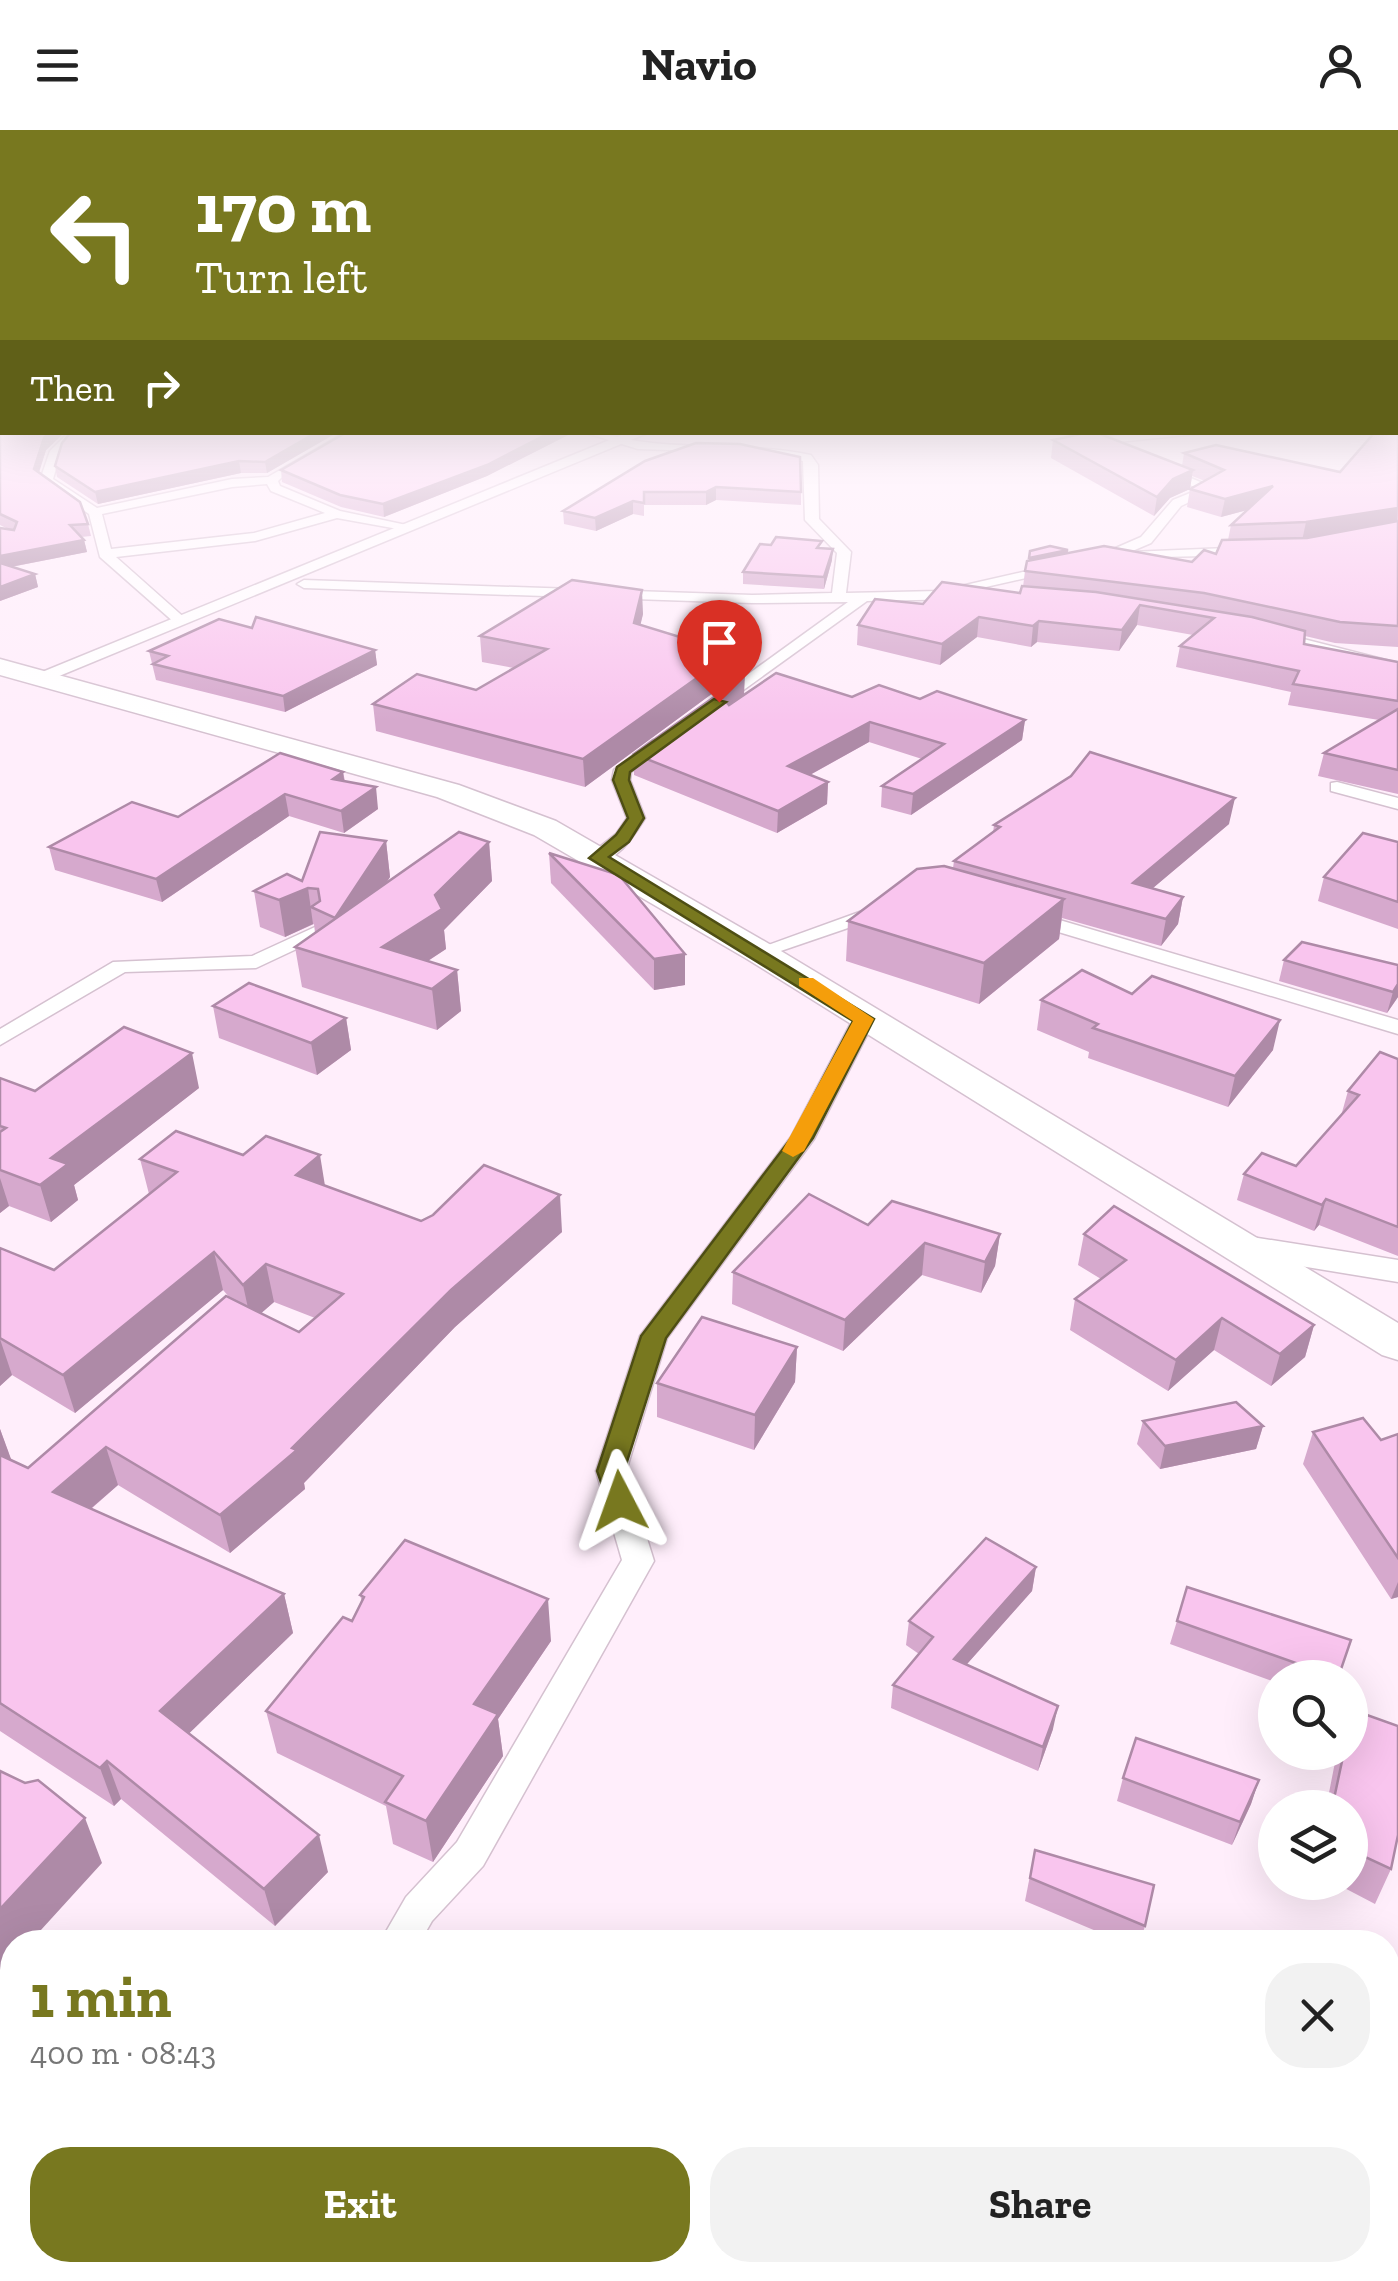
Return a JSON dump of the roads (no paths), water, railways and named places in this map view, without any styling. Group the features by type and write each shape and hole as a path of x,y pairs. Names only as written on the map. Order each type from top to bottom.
{"highway":[{"path":"0,667 448,791 544,828 759,952 1398,1344"}],"street":[{"path":"98,520 105,554 180,620"},
{"path":"105,554 255,537 314,520"},
{"path":"372,520 408,527"},
{"path":"56,681 180,620 425,520"},
{"path":"56,681 304,584 450,520"},
{"path":"812,520 844,552 838,595"},
{"path":"1106,557 1146,540 1162,520"},
{"path":"942,593 1106,557 1264,550"},
{"path":"304,584 752,599 942,593 999,597"},
{"path":"705,712 866,595"},
{"path":"1248,630 1398,668"},
{"path":"598,858 623,838 636,818 621,780 623,770 678,731"},
{"path":"1337,787 1398,804"},
{"path":"759,952 895,905"},
{"path":"1006,910 1398,1027"},
{"path":"0,1038 120,966 256,962 316,933"},
{"path":"406,1930 419,1909 470,1854 638,1561 611,1471 654,1336 802,1138 864,1019"},
{"path":"1236,1246 1398,1271"}]}
